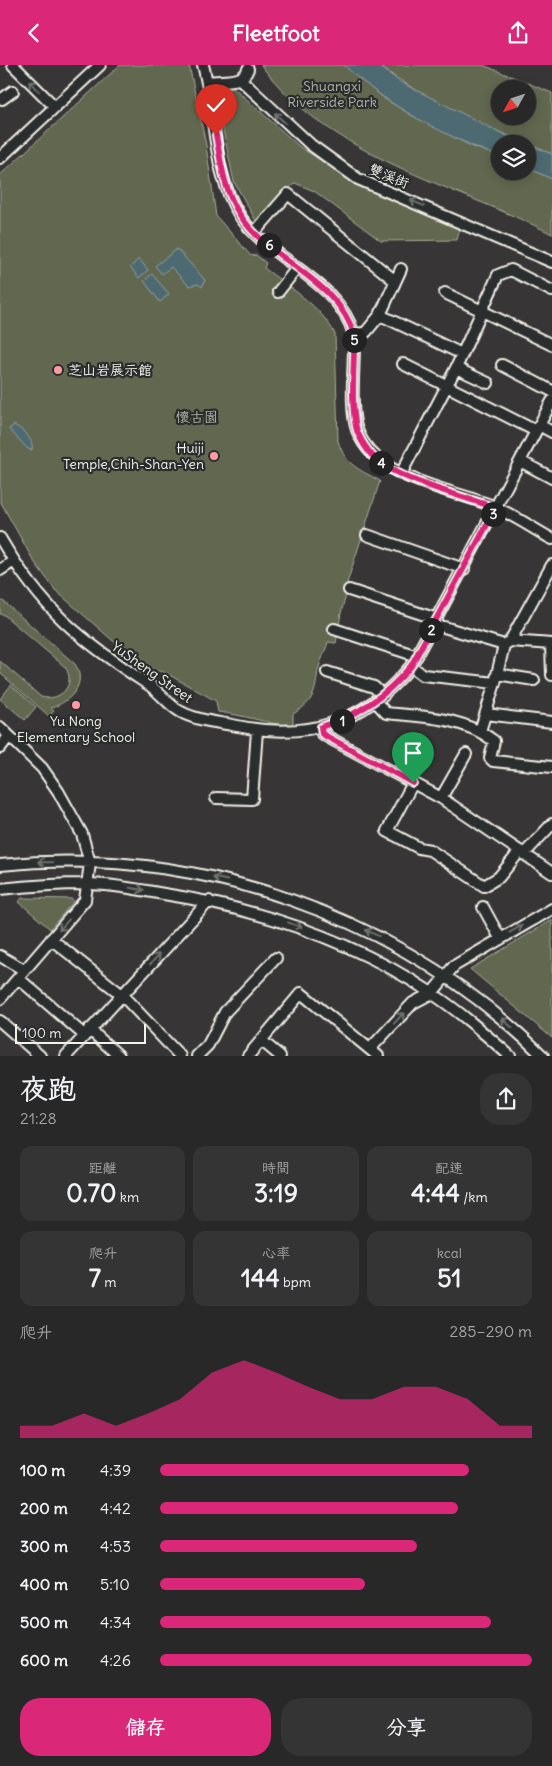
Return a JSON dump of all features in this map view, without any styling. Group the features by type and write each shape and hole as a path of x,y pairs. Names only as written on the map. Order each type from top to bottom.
{"street":[{"path":"13,65 55,107"},
{"path":"0,158 100,65"},
{"path":"203,65 223,173 229,195 240,215 254,233 345,311 354,335 354,410 356,429 365,446 378,462 401,474 496,508 552,539"},
{"path":"207,83 223,79 243,69 252,67"},
{"path":"223,79 230,81 240,79 252,67"},
{"name":"雙溪街","path":"240,79 311,145 358,179 552,262"},
{"path":"1,99 13,91"},
{"path":"254,233 288,194 394,279"},
{"path":"278,292 297,268"},
{"path":"354,335 366,332 380,315 394,279 400,269"},
{"path":"401,474 456,368 498,275 512,270 552,291"},
{"path":"444,293 552,345"},
{"path":"380,315 462,354"},
{"path":"403,364 538,428 552,432"},
{"path":"502,365 552,391"},
{"path":"456,368 488,383"},
{"path":"496,508 552,401"},
{"path":"520,461 552,478"},
{"name":"YuSheng Street","path":"14,561 40,599 62,621 114,663 162,695 178,711 194,717 257,731 298,731 342,721 380,699 411,666 496,508"},
{"path":"367,535 464,569"},
{"path":"0,538 14,561 0,570"},
{"path":"480,731 507,643 552,565"},
{"path":"349,590 436,622 507,643 552,644 552,675"},
{"path":"334,629 417,656"},
{"path":"411,666 423,675 534,680"},
{"path":"328,672 374,687 386,713 453,720 480,731 495,743 491,760 552,767"},
{"path":"486,714 552,722"},
{"path":"0,727 42,768 58,791 82,834 90,863 86,901 0,999"},
{"path":"321,727 322,734 441,798 552,873"},
{"path":"216,798 252,799 257,731"},
{"path":"0,748 9,736"},
{"path":"441,798 466,754"},
{"path":"413,783 388,831 419,849 430,850 484,886 499,877 552,824"},
{"path":"0,865 30,862 90,863 188,873 244,885 298,901 383,938 447,976 501,1017 543,1056"},
{"path":"0,889 88,884 209,901 268,915 316,933 365,955 432,993 510,1056"},
{"path":"66,1056 86,1032 209,901"},
{"path":"483,907 500,938"},
{"path":"248,1056 301,993 374,1053 413,1003 432,993 454,966 552,909"},
{"path":"51,939 122,995 180,1056"},
{"path":"0,956 86,1032 119,1056"},
{"path":"197,1056 208,1045 225,1012 276,958"},
{"path":"0,1021 40,1056"},
{"path":"261,1040 280,1056"}],"green space":[{"name":"懷古園","path":"120,65 189,65 206,145 216,216 251,256 256,255 266,263 264,268 304,298 329,324 335,334 338,441 345,456 354,466 380,481 347,583 349,584 341,613 336,643 328,642 311,699 304,707 293,714 293,727 218,712 216,701 162,671 149,672 122,653 120,647 55,590 33,560 0,501 0,175"},
{"name":"Shuangxi Riverside Park","path":"261,65 344,65 385,99 411,115 469,145 491,154 491,180 536,180 536,172 552,179 552,234 396,166 357,146 322,123 289,97"},
{"name":"Shuangxi Riverside Park","path":"378,65 483,65 520,80 491,80 491,125 536,125 536,87 552,93 552,154 536,147 536,135 507,135 462,115 419,92"},
{"path":"233,87 300,147 359,185 460,227 457,240 381,241 314,191 295,183 256,221 234,182 217,102 218,94 225,88"},
{"path":"0,601 3,601 75,664 78,671 78,685 75,691 65,701 51,708 54,711 49,716 0,673 0,661 41,697 54,697 65,691 68,686 68,674 65,667 4,615 0,614"},
{"path":"11,685 36,707 25,720 0,699"},
{"path":"22,898 72,899 74,901 50,929 19,902"},
{"path":"552,920 552,1038 470,969"}],"water":[{"path":"344,65 378,65 400,82 505,135 491,135 491,153 417,119 361,80"},
{"path":"536,147 552,154 552,179 536,172"},
{"path":"177,249 205,280 202,287 198,284 189,286 171,267 162,274 155,266"},
{"path":"139,259 148,270 139,278 130,267"},
{"path":"152,274 169,294 160,302 144,281"},
{"path":"14,425 30,439 32,450 28,449 9,429"}],"place":[{"name":"芝山岩展示館","path":"58,370"},
{"name":"Huiji Temple,Chih-Shan-Yen","path":"214,456"},
{"name":"Yu Nong Elementary School","path":"76,705"}],"route":[{"path":"216,135 229,195 240,215 254,233 345,311 351,323 354,335 354,410 356,429 365,446 378,462 401,474 496,508 411,666 397,683 376,702 342,721 321,727 322,734 413,783"}]}
